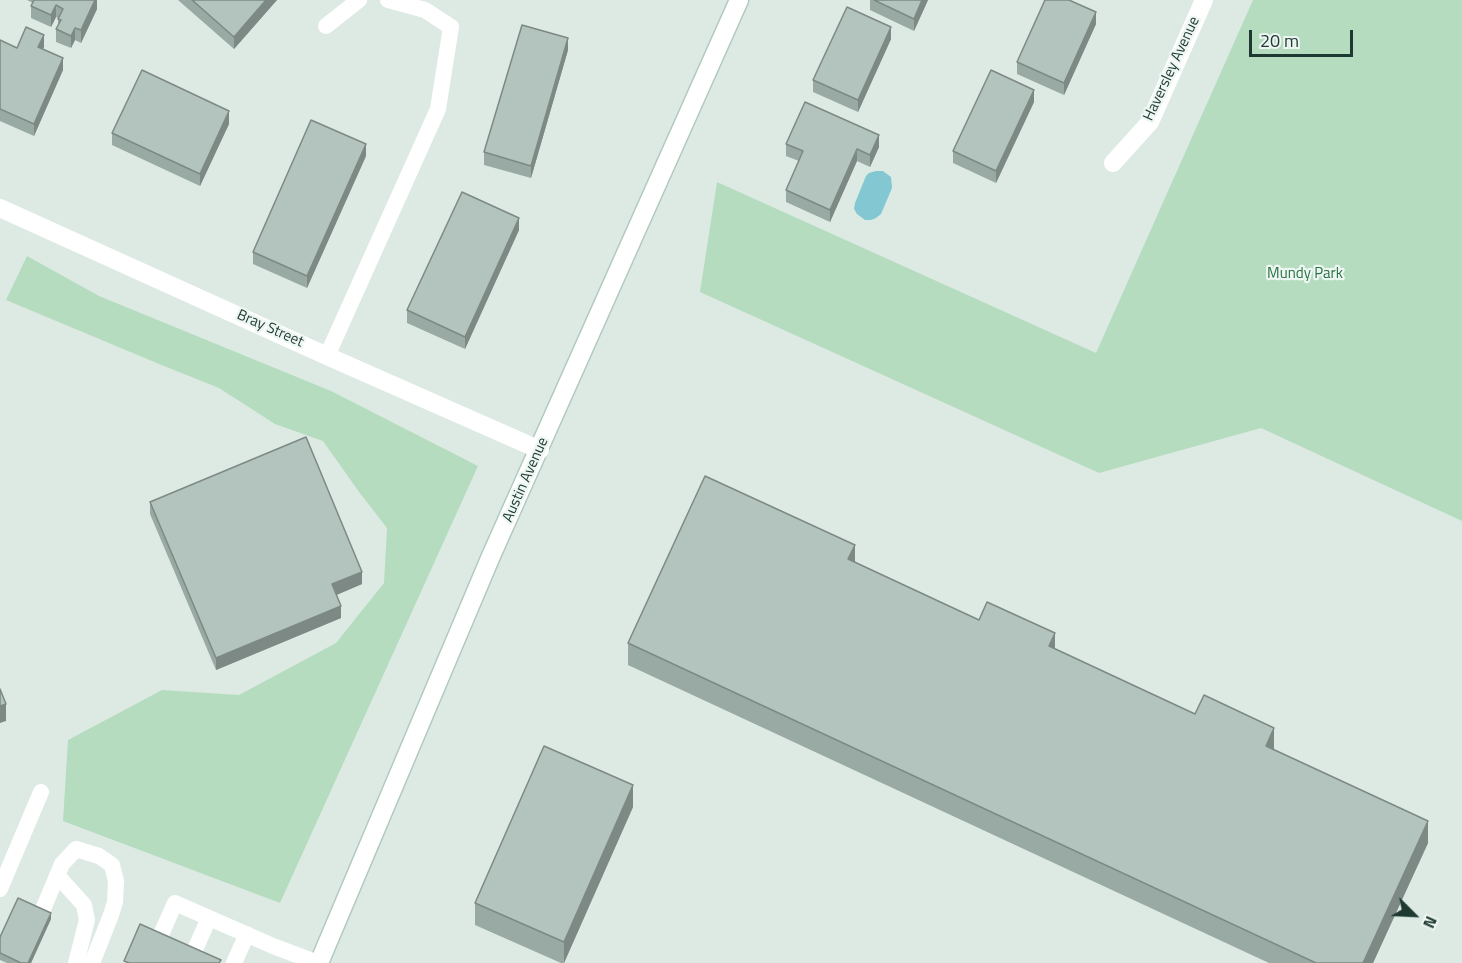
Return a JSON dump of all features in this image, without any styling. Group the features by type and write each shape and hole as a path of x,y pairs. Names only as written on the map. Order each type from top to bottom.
{"main road":[{"name":"Austin Avenue","path":"318,963 491,556 739,0"},
{"name":"Haversley Avenue","path":"1113,163 1150,122 1204,0"},
{"name":"Bray Street","path":"0,208 540,450"}],"lane":[{"path":"326,26 359,0"},
{"path":"327,356 438,110 452,27 425,10 388,0"},
{"path":"0,889 41,792"},
{"path":"40,914 62,864 76,849 99,856 112,865 116,881 115,902 92,963"},
{"path":"57,875 84,905 87,920 76,963"},
{"path":"159,939 175,903 318,963"},
{"path":"193,954 209,918"},
{"path":"234,963 247,934"}],"green space":[{"name":"Mundy Park","path":"1253,0 1462,0 1462,521 1261,428 1099,473 700,292 717,182 1096,353"},
{"path":"27,256 99,296 331,391 478,466 280,903 63,821 68,740 162,690 239,695 336,643 384,583 387,528 323,441 275,424 219,388 6,300"}],"water":[{"path":"876,171 883,171 891,177 892,188 881,214 871,220 865,220 854,209 855,203 866,176"}],"building":[{"path":"34,0 95,0 81,30 75,28 71,36 56,29 63,9 56,5 51,15 31,6"},
{"path":"192,0 266,0 234,37"},
{"path":"874,0 922,0 914,19"},
{"path":"1045,0 1069,0 1096,12 1064,83 1017,62"},
{"path":"847,7 891,27 858,100 813,80"},
{"path":"522,25 568,38 531,166 484,152"},
{"path":"26,27 44,35 38,47 63,58 34,124 0,109 0,40 17,48"},
{"path":"142,70 229,111 200,174 112,133"},
{"path":"991,70 1034,90 996,171 953,151"},
{"path":"805,102 879,135 870,155 857,149 830,210 786,190 803,151 786,144"},
{"path":"311,120 366,144 307,276 253,252"},
{"path":"462,192 519,218 465,337 407,310"},
{"path":"306,437 362,572 332,584 341,606 216,658 150,502"},
{"path":"705,476 855,545 848,559 979,620 987,602 1055,633 1049,646 1195,714 1204,695 1274,728 1266,746 1428,821 1363,963 1316,963 628,643"},
{"path":"0,689 6,704 0,706"},
{"path":"544,746 633,785 564,942 475,903"},
{"path":"18,898 51,913 28,963 21,963 0,953 0,937"},
{"path":"140,924 221,960 219,963 129,963 124,961"}]}
